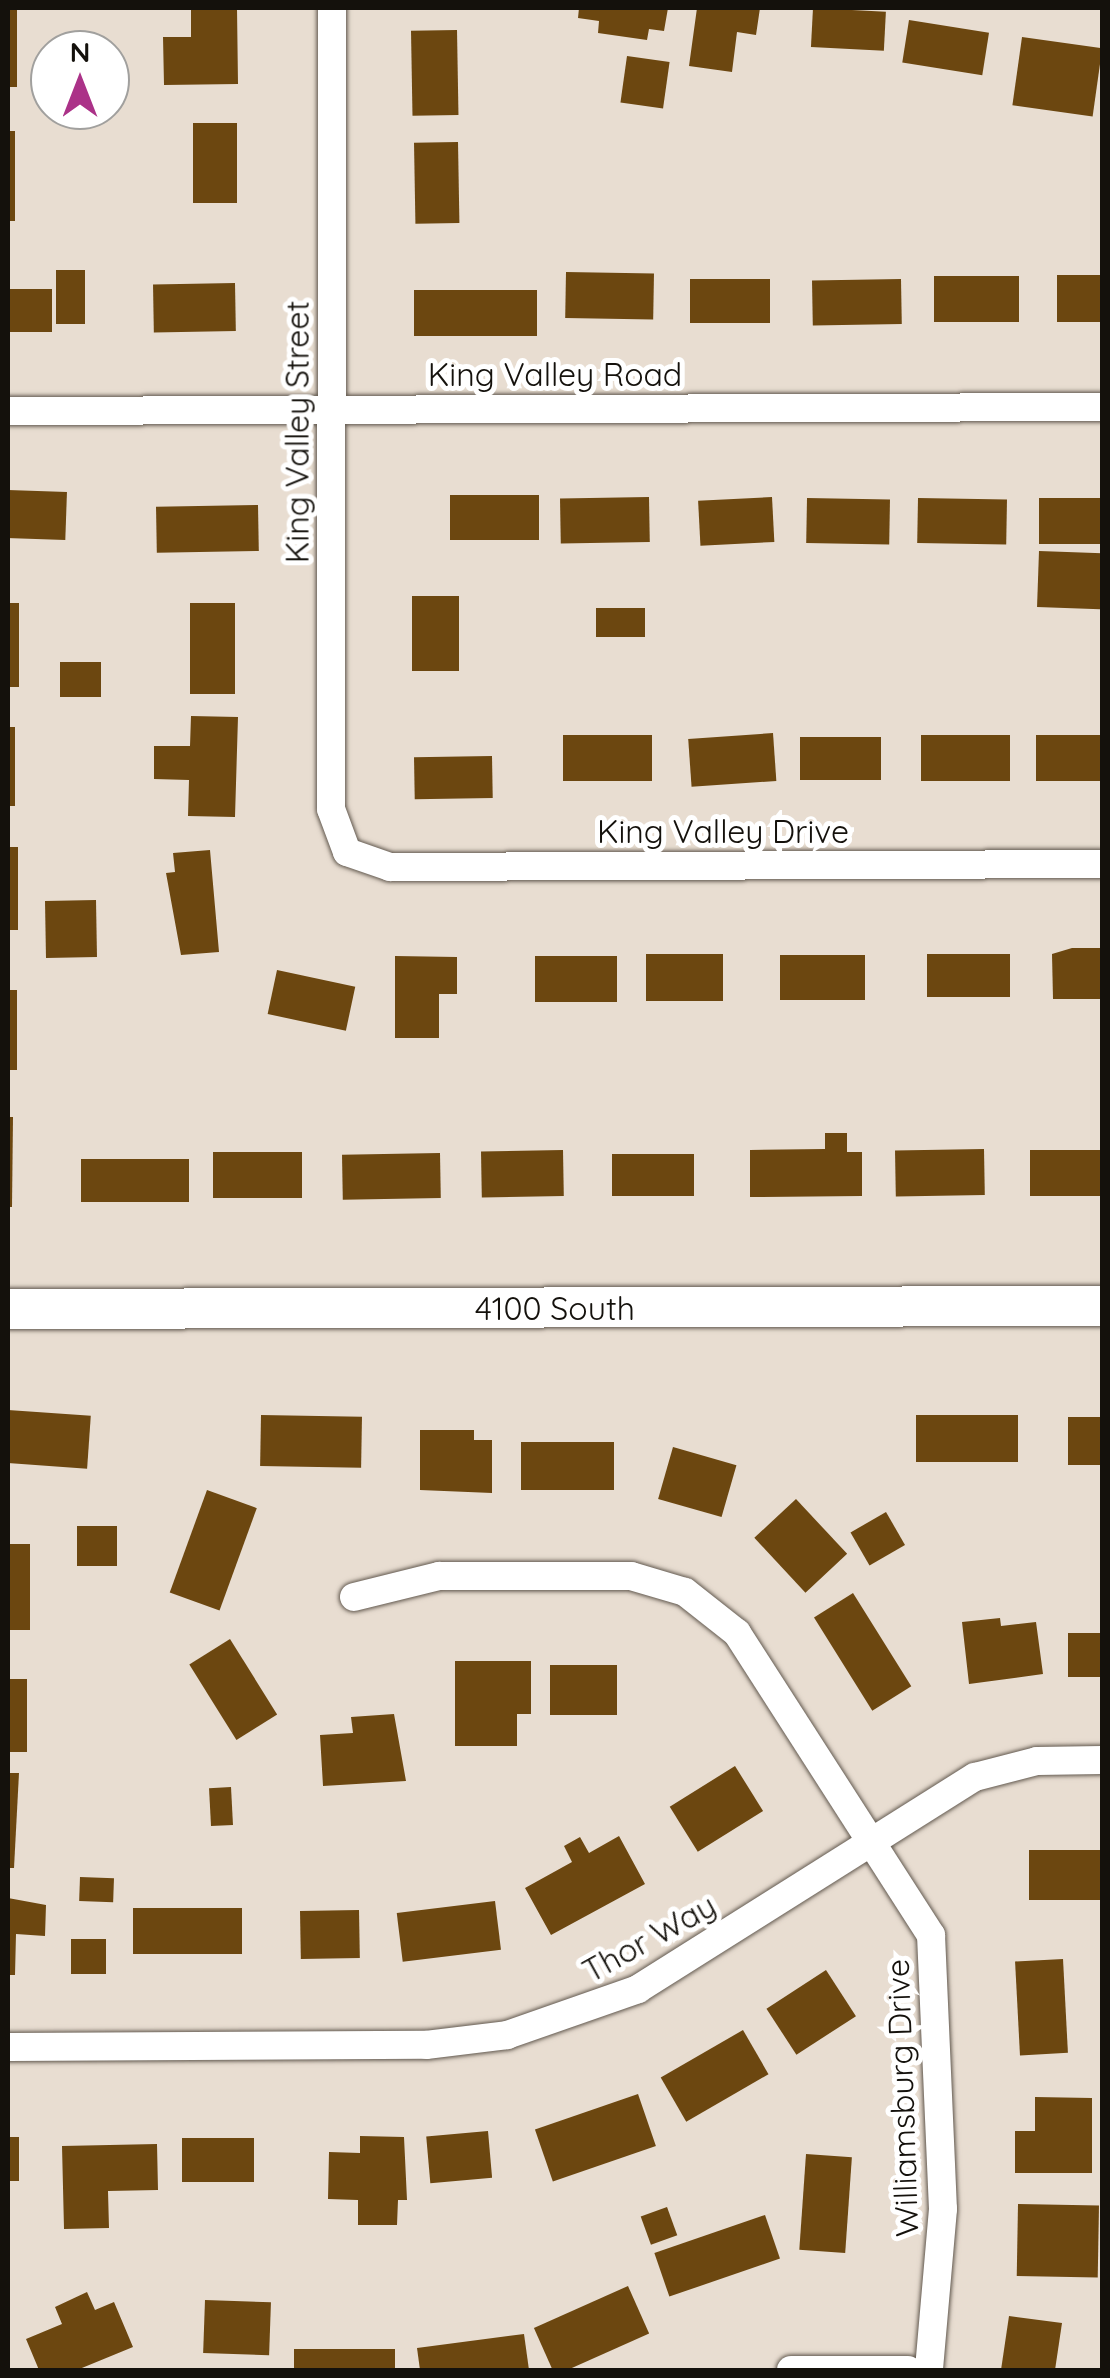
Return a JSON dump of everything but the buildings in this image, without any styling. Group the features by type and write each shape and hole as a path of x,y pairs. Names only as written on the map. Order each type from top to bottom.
{"main road":[{"name":"4100 South","path":"8,1310 1102,1306"}],"street":[{"name":"King Valley Street","path":"332,8 331,809 347,852"},
{"name":"King Valley Road","path":"8,411 1102,407"},
{"name":"King Valley Drive","path":"347,852 390,868 1102,864"},
{"name":"Williamsburg Drive","path":"354,1596 457,1576 630,1576 686,1592 737,1634 921,1914 936,1960 942,2257 930,2370"},
{"name":"Thor Way","path":"8,2046 426,2045 507,2035 638,1989 873,1839 990,1772 1102,1760"},
{"path":"791,2370 908,2370"}]}
